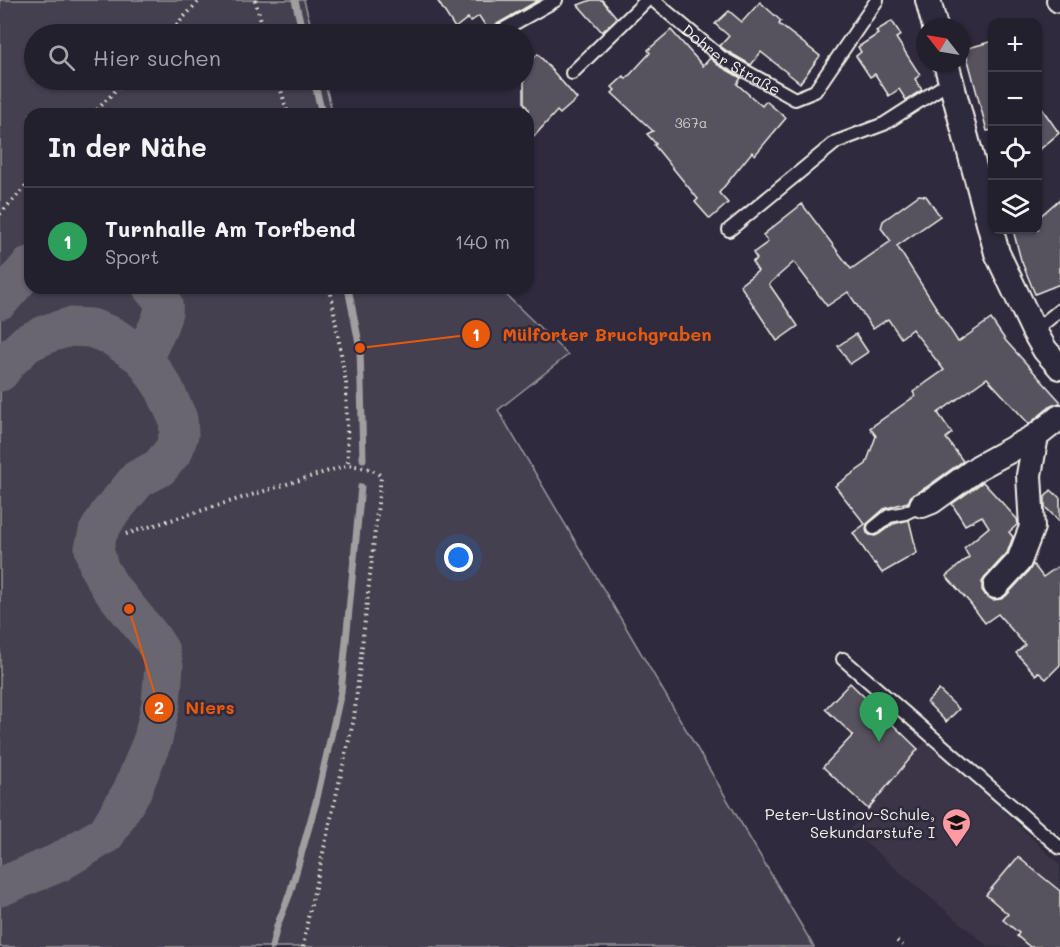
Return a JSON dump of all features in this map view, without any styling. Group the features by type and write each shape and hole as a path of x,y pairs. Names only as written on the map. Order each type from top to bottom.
{"street":[{"path":"928,0 933,18"},
{"path":"948,72 997,253 1034,332 1060,368"},
{"path":"921,506 932,501 979,467 1036,436 1060,417"},
{"path":"996,586 1019,561 1032,527 1029,475 1036,436"}],"lane":[{"path":"512,24 556,0"},
{"path":"572,74 647,0"},
{"name":"Dohrer Straße","path":"654,0 722,58 795,99 815,91 877,0"},
{"path":"729,230 836,142 884,124 948,72"},
{"path":"1034,332 1060,310"},
{"path":"874,528 889,516 905,513 921,506"},
{"path":"843,659 1060,848"}],"path":[{"path":"177,24 200,0"},
{"path":"255,0 262,24"},
{"path":"99,108 116,90"},
{"path":"281,90 286,108"},
{"path":"0,214 24,188"},
{"path":"331,294 346,383 348,465"},
{"path":"126,534 348,465 371,469 381,477 354,718 303,947"},
{"path":"897,941 905,947"}],"shaded area":[{"path":"0,0 304,0 310,24 24,24 24,90 327,90 331,108 24,108 24,294 505,294 568,355 498,410 814,947 0,947"},
{"name":"Peter-Ustinov-Schule, Sekundarstufe I","path":"925,741 992,800 1060,865 1060,947 989,947 850,830"}],"building":[{"path":"437,0 539,0 497,24 484,24 479,16 470,22 468,18 460,24 452,24"},
{"path":"591,0 602,0 617,18 602,32 578,5"},
{"path":"760,2 781,21 779,24 820,56 800,83 761,52 751,65 720,46 729,36 715,24 729,11 742,22"},
{"path":"892,21 901,35 896,38 920,75 915,79 922,90 906,100 899,89 889,96 875,74 870,77 856,56 861,52 858,47 878,34 876,31"},
{"path":"671,30 703,66 710,58 741,78 737,84 762,106 766,101 786,118 755,155 752,152 719,193 728,203 710,219 695,202 698,199 654,145 656,144 647,134 653,131 612,93 615,90 612,87 624,76 626,79 650,53 648,50"},
{"path":"988,42 988,131 970,68 970,48"},
{"path":"538,54 577,99 560,114 557,111 534,136 534,108 527,108 524,103 524,90 534,90 534,58"},
{"path":"1042,109 1059,133 1042,148"},
{"path":"919,195 926,196 940,216 897,246 958,342 991,319 1006,341 1060,403 1051,406 1029,424 987,378 938,413 952,433 946,438 963,461 911,496 908,502 884,509 867,524 867,533 875,536 893,524 909,520 917,553 882,573 853,533 865,524 835,486 866,464 876,436 870,428 915,396 913,392 944,370 912,329 901,338 888,319 873,329 848,292 827,306 794,262 769,284 798,326 777,341 740,285 758,271 752,262 757,259 753,253 768,242 763,235 802,204 851,269 891,241 881,228 883,221"},
{"path":"1060,199 1060,284 1035,294 1021,260 1014,234 1042,234 1042,215"},
{"path":"856,334 868,352 850,364 838,346"},
{"path":"983,482 1017,519 1018,524 1009,532 1013,537 1007,553 982,582 982,590 986,596 993,600 1006,596 1033,564 1043,577 1060,565 1060,665 1046,679 1038,672 1036,675 1016,653 1025,645 998,614 985,623 946,576 969,557 964,548 989,527 982,516 965,525 952,504"},
{"path":"1051,490 1060,498 1060,522 1045,507 1045,497"},
{"path":"850,683 918,749 868,809 823,767 853,735 825,709"},
{"path":"939,690 959,709 946,722 927,702"},
{"path":"1018,857 1060,891 1060,947 1030,947 1017,936 1019,933 1003,920 1008,914 986,895"}],"waterway":[{"path":"295,0 301,24"},
{"path":"316,90 321,108"},
{"path":"0,300 24,273"},
{"path":"0,887 58,863 106,834 132,791 153,739 161,703 164,666 160,651 110,587 99,568 94,549 98,532 109,514 138,479 159,468 174,450 179,434 178,419 164,388 143,357 163,313 163,303 158,294"},
{"path":"349,294 360,348 363,459"},
{"path":"0,372 27,343 70,327 91,328 112,336 143,357"},
{"path":"272,947 316,802 341,692 361,487"}],"place":[{"name":"Mülforter Bruchgraben","path":"360,348"},
{"name":"Niers","path":"129,609"},
{"name":"Turnhalle Am Torfbend","path":"879,742"},
{"name":"Peter-Ustinov-Schule, Sekundarstufe I","path":"956,848"}]}
